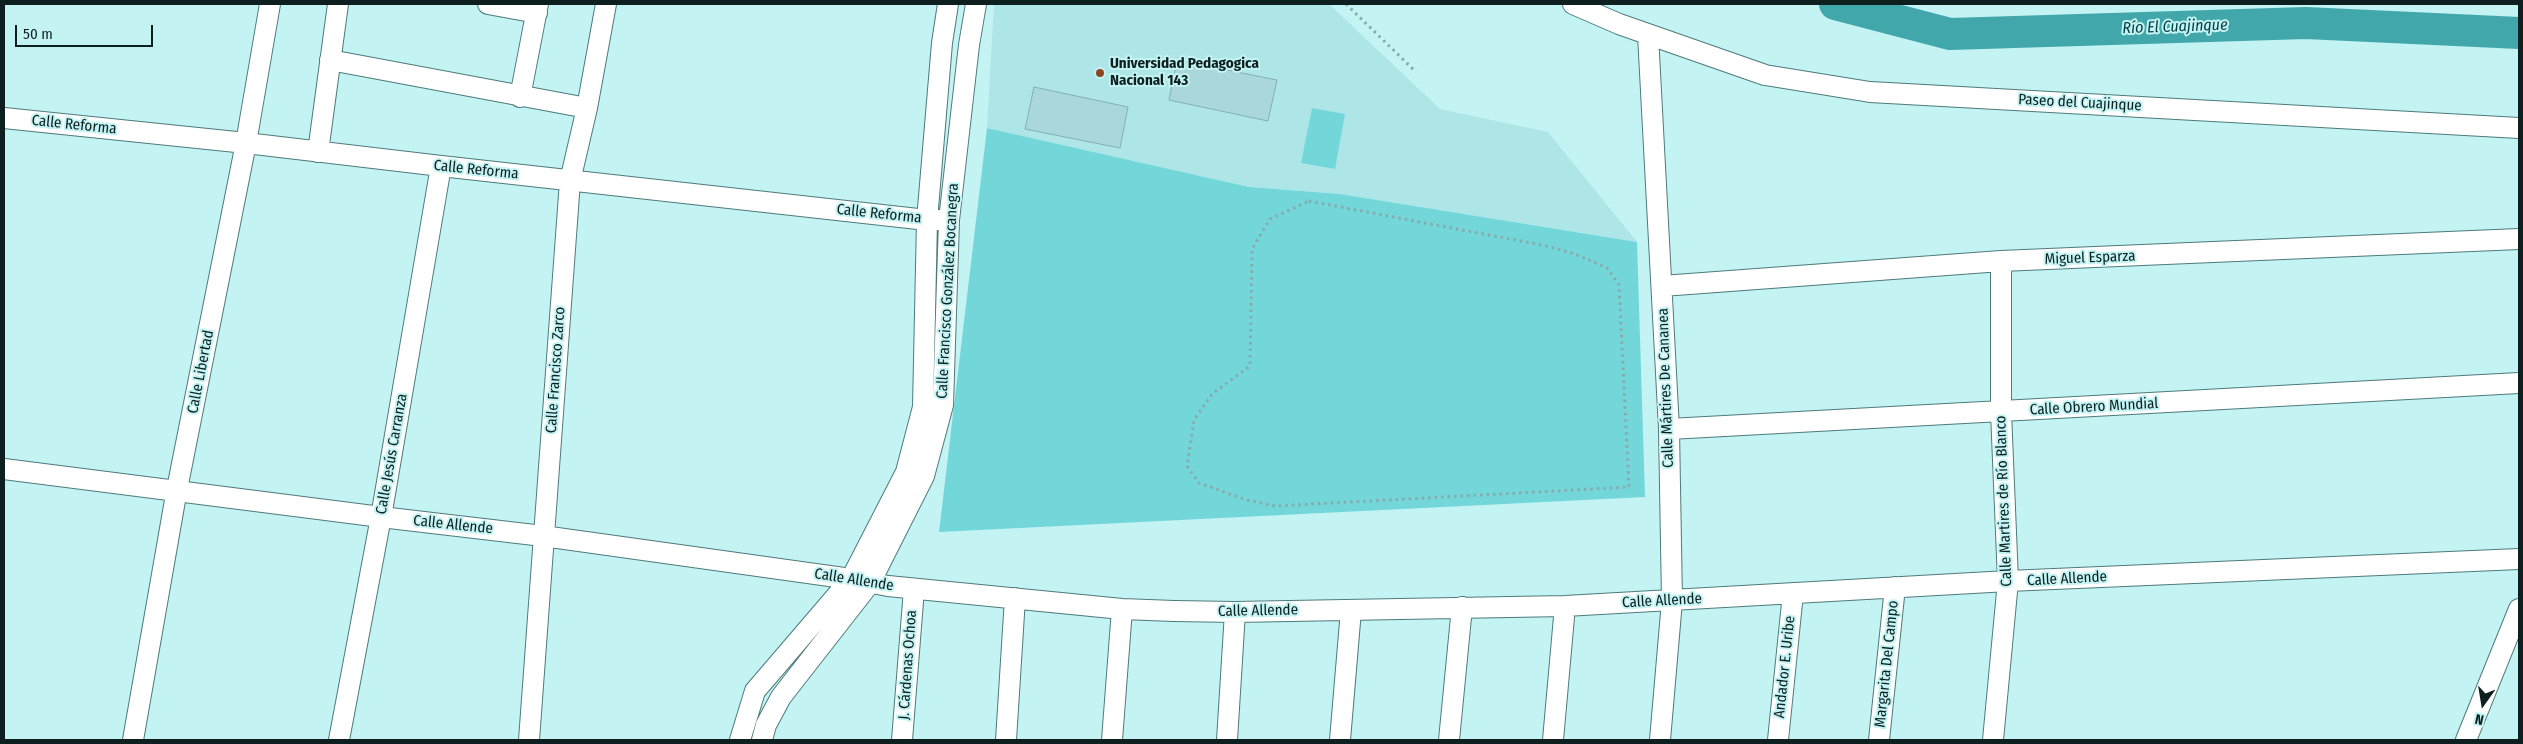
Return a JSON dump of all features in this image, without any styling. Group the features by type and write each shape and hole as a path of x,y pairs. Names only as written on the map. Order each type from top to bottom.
{"street":[{"name":"Calle Libertad","path":"133,740 177,489 246,143 270,4"},
{"path":"318,152 338,4"},
{"path":"488,4 538,8 520,97"},
{"name":"Calle Francisco Zarco","path":"529,740 570,181 587,108 606,4"},
{"name":"Calle Francisco González Bocanegra","path":"740,740 755,691 860,581 906,472 923,407 927,220 942,43 948,4"},
{"name":"Calle Francisco González Bocanegra","path":"762,740 766,724 781,697 860,581 924,476 943,406 949,220 969,45 976,4"},
{"name":"Paseo del Cuajinque","path":"1573,4 1648,35 1765,75 1870,92 2519,128"},
{"name":"Calle Mártires De Cananea","path":"1648,35 1651,120 1669,429 1672,601 1660,740"},
{"path":"942,43 969,45"},
{"path":"330,60 587,108"},
{"name":"Calle Reforma","path":"4,118 246,143 927,220 949,220"},
{"name":"Calle Jesús Carranza","path":"339,740 381,517 441,166"},
{"name":"Miguel Esparza","path":"1662,286 2001,261 2519,239"},
{"name":"Calle Martires de Río Blanco","path":"1994,740 2008,581 2001,412 2001,261"},
{"name":"Calle Obrero Mundial","path":"1669,429 2519,383"},
{"name":"Calle Allende","path":"4,468 543,536 914,589 1122,609 1235,612 1565,606 2008,581 2519,559"},
{"name":"Margarita Del Campo","path":"1879,740 1895,587"},
{"name":"J. Cárdenas Ochoa","path":"902,740 914,589"},
{"name":"Andador E. Uribe","path":"1778,740 1793,593"},
{"path":"1006,740 1015,598"},
{"path":"1552,740 1565,606"},
{"path":"1449,740 1462,607"},
{"path":"1112,740 1122,609"},
{"path":"2466,740 2519,609"},
{"path":"1340,740 1350,610"},
{"path":"1227,740 1235,612"}],"path":[{"path":"1346,4 1416,72"},
{"path":"1309,201 1453,227 1575,254 1606,268 1619,285 1629,487 1276,506 1247,500 1199,482 1187,466 1194,420 1212,394 1250,366 1252,249 1270,219 1309,201"}],"shaded area":[{"path":"994,4 1329,4 1440,109 1548,132 1637,242 1340,194 1249,187 987,128"},
{"path":"1312,108 1345,114 1335,169 1301,163"},
{"path":"987,128 1249,187 1340,194 1637,242 1645,497 939,532"}],"building":[{"path":"1177,60 1277,80 1268,121 1169,100"},
{"path":"1034,87 1128,107 1120,148 1025,129"}],"waterway":[{"name":"Río El Cuajinque","path":"1835,4 1950,34 2306,23 2519,33"}],"place":[{"name":"Universidad Pedagogica Nacional 143","path":"1100,73"}]}
